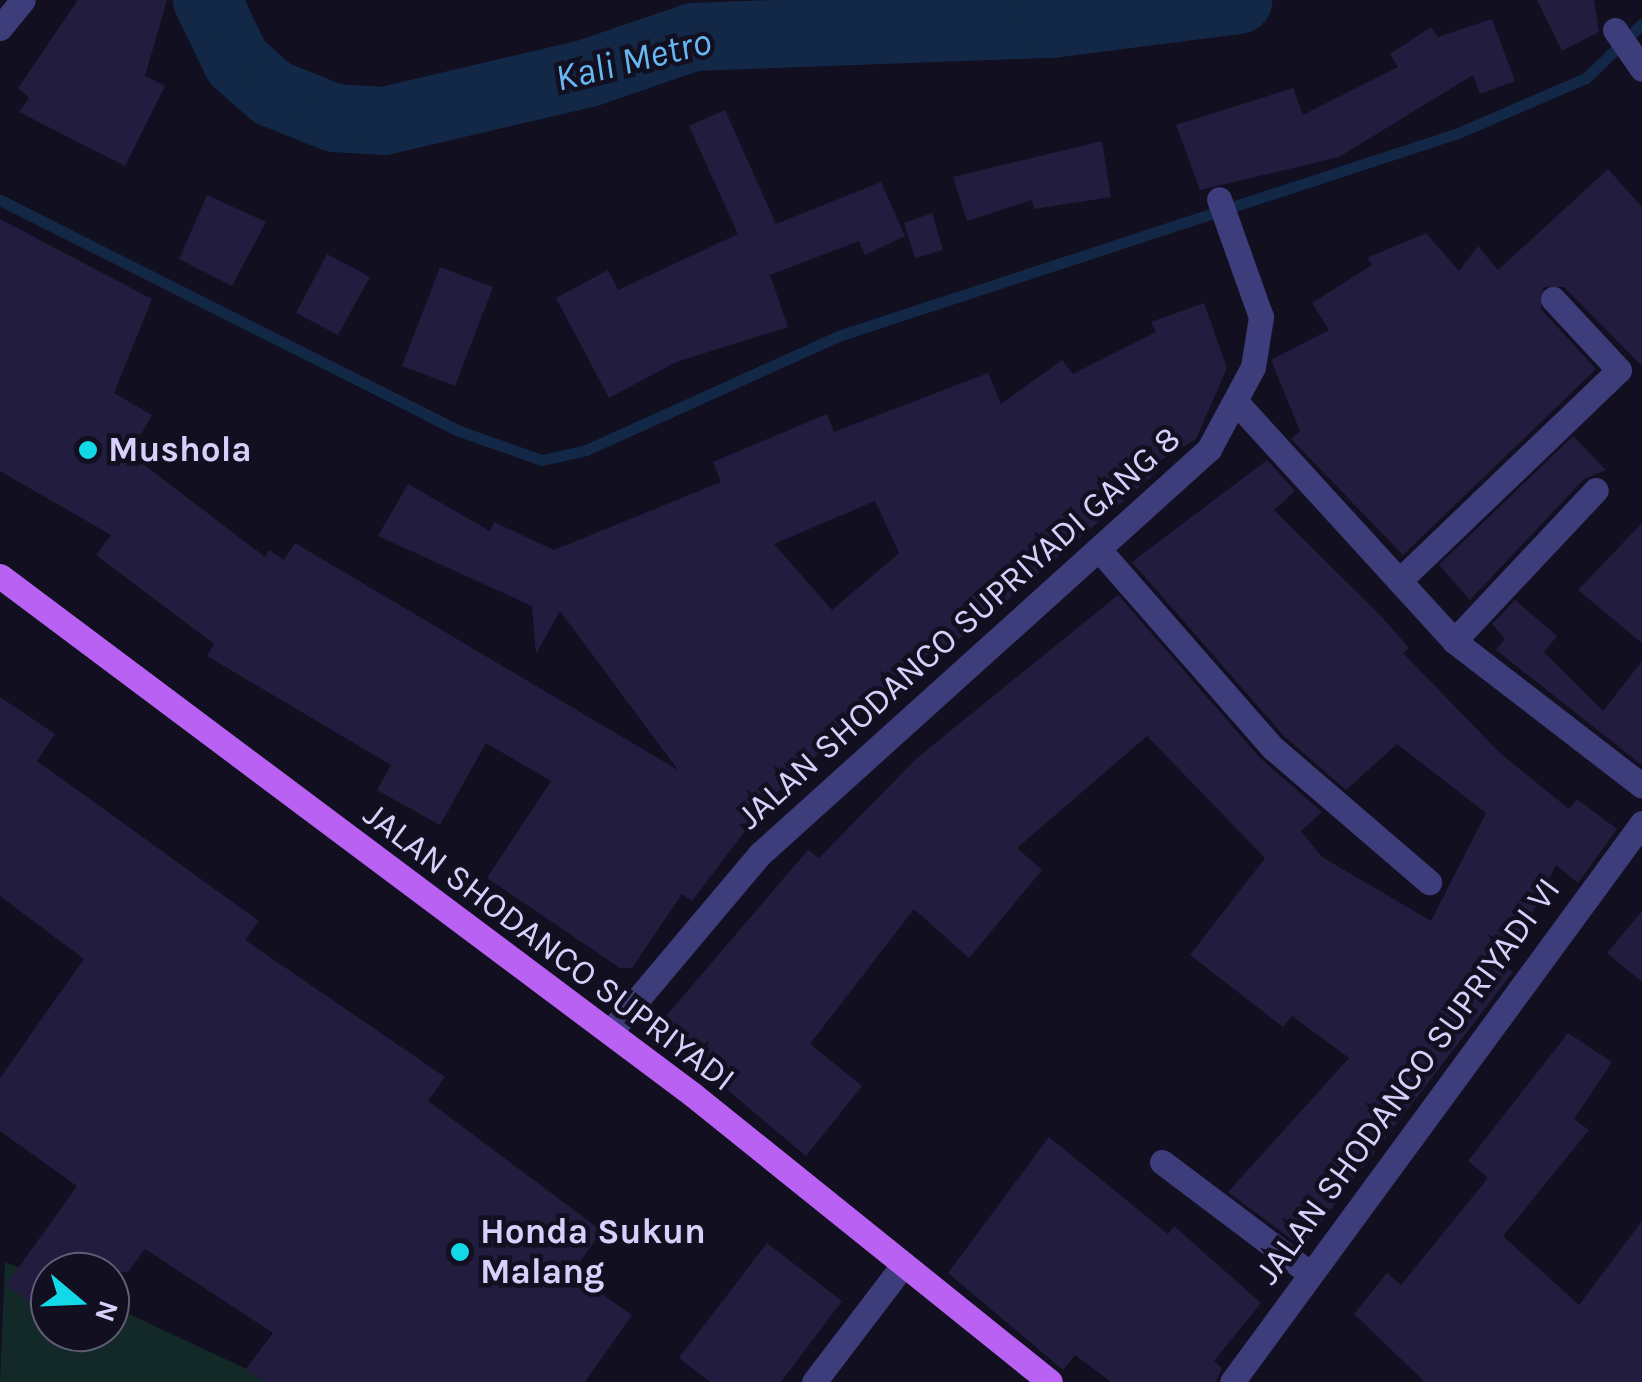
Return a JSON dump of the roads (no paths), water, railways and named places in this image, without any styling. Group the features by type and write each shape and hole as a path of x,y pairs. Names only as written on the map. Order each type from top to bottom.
{"main road":[{"name":"JALAN SHODANCO SUPRIYADI","path":"0,576 610,1032 1050,1382"}],"street":[{"path":"0,28 23,0"},
{"path":"1618,34 1641,68"},
{"name":"JALAN SHODANCO SUPRIYADI GANG 8","path":"610,1032 760,854 982,649 1102,552 1184,478 1236,402 1261,316 1221,203"},
{"path":"1400,580 1620,370 1553,299"},
{"path":"1236,402 1454,641 1642,786"},
{"path":"1454,641 1596,490"},
{"path":"1102,552 1273,748 1429,882"},
{"name":"JALAN SHODANCO SUPRIYADI VI","path":"1232,1382 1308,1272 1642,823"},
{"path":"1162,1162 1308,1272"},
{"path":"814,1382 904,1264"}],"waterway":[{"name":"Kali Metro","path":"207,0 237,62 272,93 334,118 384,121 588,73 693,37 1051,24 1238,0"},
{"path":"0,200 459,431 542,460 586,450 838,336 1458,133 1586,78 1642,24"}],"place":[{"name":"Mushola","path":"88,450"},
{"name":"Honda Sukun Malang","path":"460,1252"}]}
